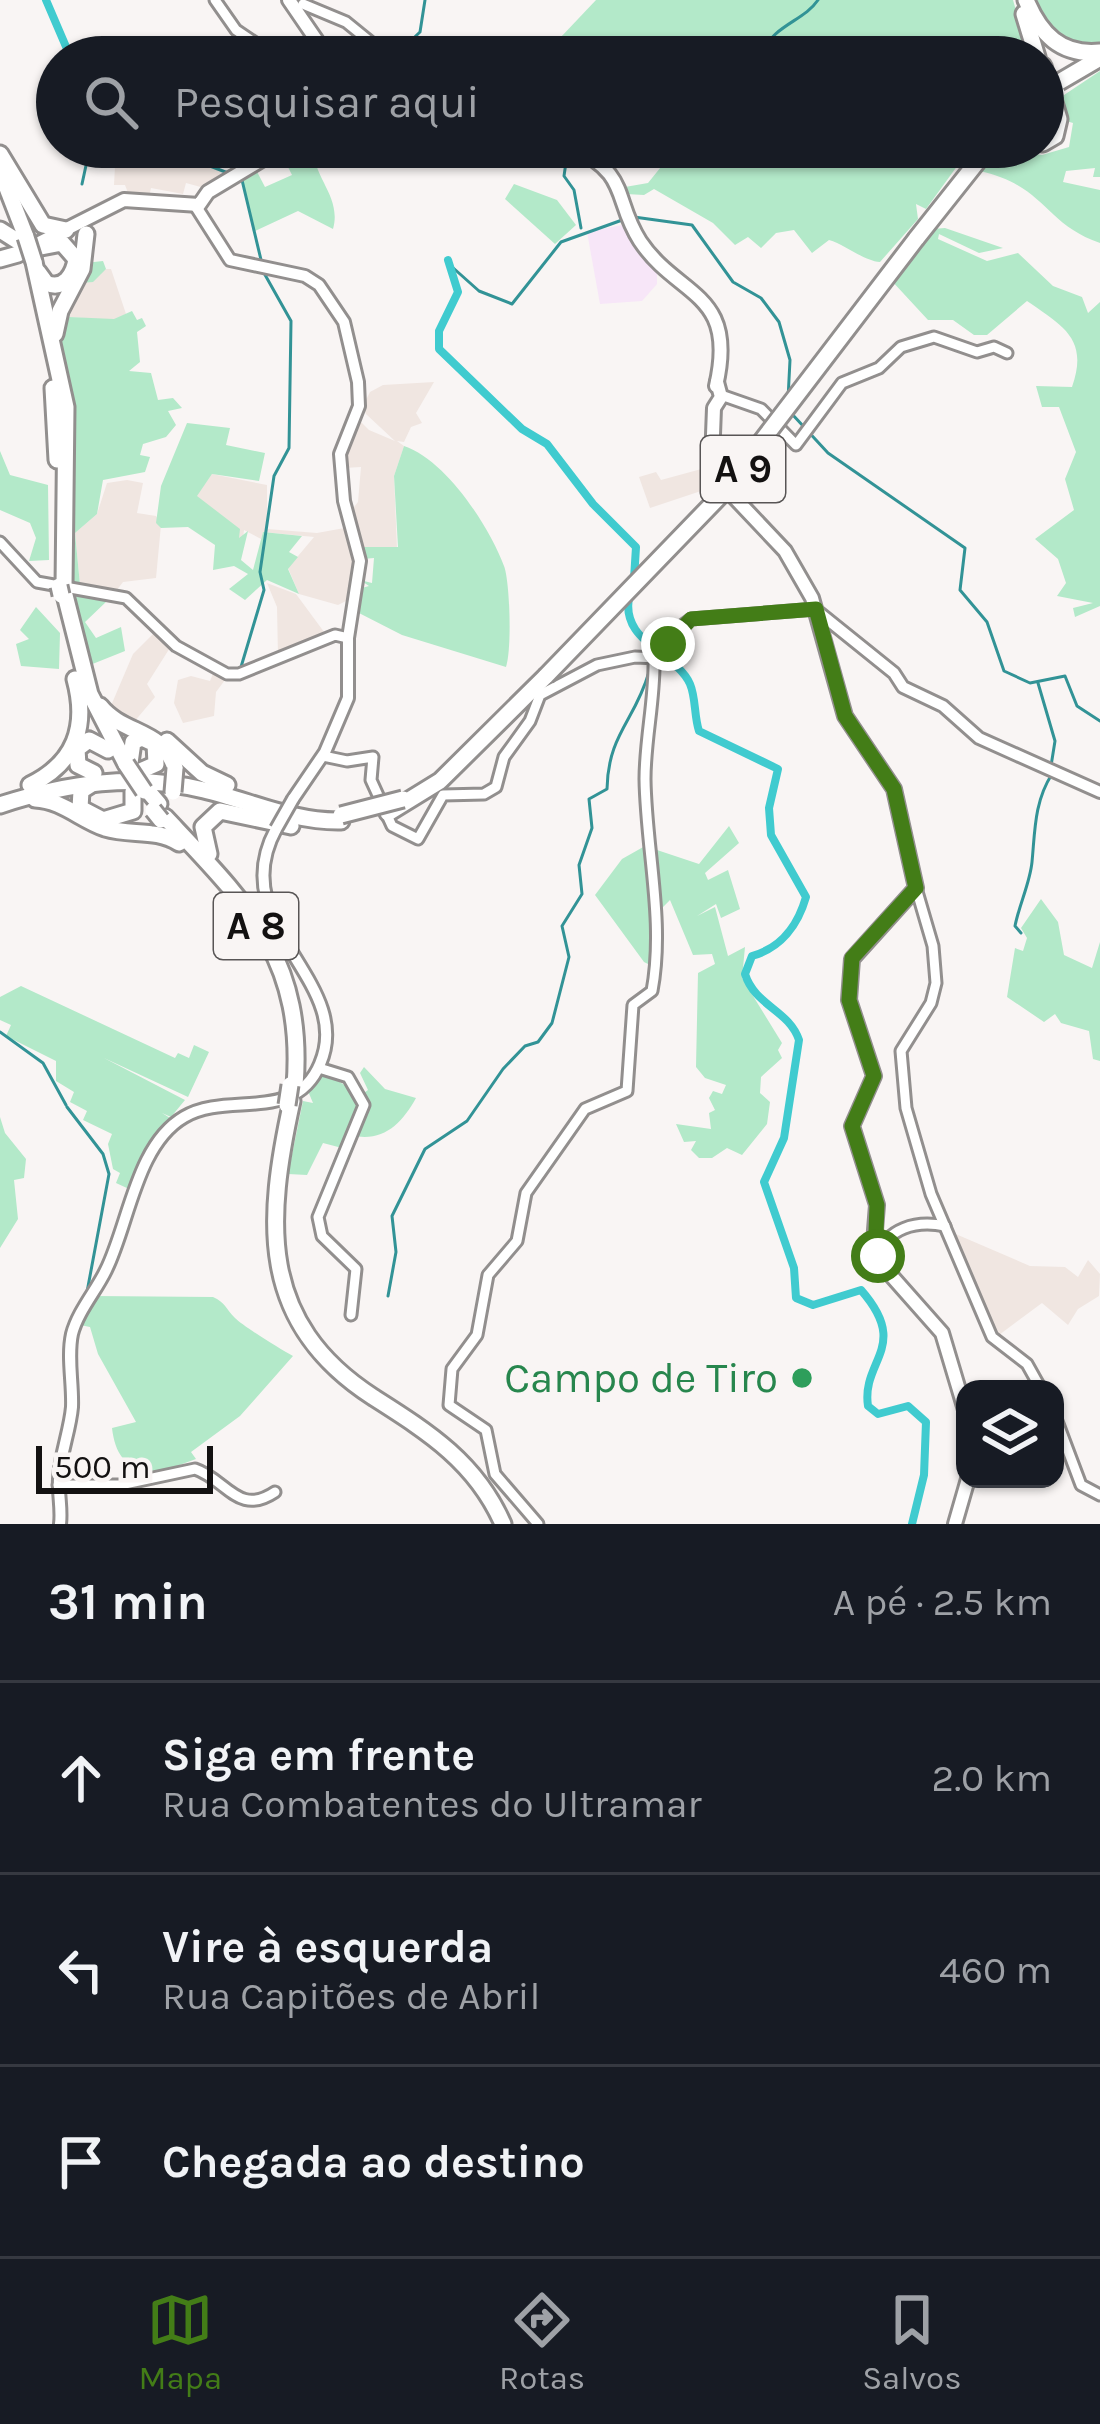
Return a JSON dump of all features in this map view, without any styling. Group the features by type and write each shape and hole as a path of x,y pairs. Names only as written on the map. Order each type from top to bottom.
{"highway":[{"path":"1022,0 1031,36"},
{"path":"1022,0 1048,36"},
{"path":"1064,47 1100,60"},
{"path":"1064,82 1100,60"},
{"path":"0,154 43,225 86,224 82,269 56,326 56,370"},
{"name":"A 9","path":"0,802 94,778 184,786 297,817 341,821 388,813 440,781 719,497 966,168"},
{"name":"A 9","path":"914,238 969,168"},
{"name":"A 8","path":"0,170 56,370 67,634 88,700 123,763 153,806 253,921 275,964 291,1030 291,1094"},
{"name":"A 8","path":"0,190 26,251"},
{"path":"0,230 26,251 0,264"},
{"name":"A 8","path":"56,370 62,451"},
{"name":"A 8","path":"62,591 91,694 123,763"},
{"path":"0,802 53,772 76,742 82,711 67,634"},
{"path":"76,682 123,763"},
{"path":"91,694 108,716 162,743 175,768 166,807 146,822 94,822"},
{"path":"136,730 158,735 202,773 227,785"},
{"path":"94,778 78,764 77,748 89,740 123,763 288,803"},
{"path":"123,763 94,778 81,791 78,802 85,813 103,820 153,806"},
{"name":"A 9","path":"0,802 68,781 144,776 288,803 341,821 405,802"},
{"path":"30,785 94,778"},
{"path":"0,802 41,799 94,822 159,833 220,880"},
{"path":"153,806 178,844"},
{"path":"153,806 211,857 242,897"},
{"name":"A 8","path":"153,806 242,897 272,945 290,992 297,1046 275,1178 272,1226 280,1276 304,1334 332,1371 454,1453 479,1482 500,1524"},
{"path":"211,857 201,834 207,820 220,811 292,826 341,821"}],"main road":[{"path":"302,4 315,36"},
{"path":"26,251 86,224 124,200 173,205 200,201 251,168"},
{"path":"599,168 619,184 642,243 690,285 718,326 718,396 709,453 726,487 785,551 816,610 845,716 894,789 916,888 857,949 851,963 849,1000 874,1076 852,1126 877,1205 875,1259 940,1329 956,1381"},
{"path":"61,1524 58,1486 71,1415 72,1336 107,1268 148,1162 186,1116 213,1106 284,1100 301,1091 319,1068 326,1047 323,1016 261,888 262,857 288,803 323,756 346,706 348,638 360,561 345,504 340,454 360,399 344,322 312,280 230,260 200,201"},
{"path":"816,610 901,685 944,706 980,738 1100,792"},
{"path":"955,1524 965,1488"}],"street":[{"path":"215,0 245,36"},
{"path":"302,4 346,22 362,36"},
{"path":"718,396 761,410 803,439 842,383 879,368 910,344 934,337 976,352 998,347 1007,353"},
{"path":"0,542 37,583 126,598 168,640 227,674 239,674 335,635 348,638"},
{"path":"538,1524 495,1474 486,1430 449,1405 452,1370 477,1335 492,1269 517,1241 526,1193 582,1113 597,1101 626,1093 633,1006 652,991 659,947 645,772 658,685 656,658 675,631 691,619 816,610"},
{"path":"323,756 373,757 371,780 392,826 418,838 443,795 484,794 496,788 504,757 540,695 597,665 656,658"},
{"path":"916,888 935,956 935,990 903,1045 900,1068 910,1123 946,1228 992,1337 1027,1364 1036,1380"},
{"path":"319,1068 348,1077 364,1105 318,1217 322,1236 356,1269 351,1315"},
{"path":"875,1259 883,1241 897,1232 925,1222 946,1228"},
{"path":"1064,1440 1081,1485 1100,1495"},
{"path":"58,1486 120,1485 195,1469 239,1500 262,1499 275,1492"}],"shaded area":[{"path":"115,168 212,168 227,174 208,189 186,183 183,194 151,188 148,201 130,198 125,185 114,185"},
{"path":"632,223 657,264 657,284 642,301 600,304 587,232"},
{"path":"111,269 126,314 114,320 69,317 80,282"},
{"path":"434,382 416,413 422,423 411,427 404,442 397,441 404,446 394,476 397,548 361,547 351,511 358,502 361,467 344,468 344,451 357,418 369,430 395,441 366,414 363,406 370,392 383,385"},
{"path":"705,468 719,485 650,508 639,477 656,472 661,480"},
{"path":"212,474 267,485 267,529 317,533 350,527 356,544 352,598 338,605 299,594 288,568 314,537 263,532 261,539 244,530 243,539 238,538 239,529 196,496"},
{"path":"107,483 143,483 137,513 156,516 161,525 156,578 123,582 113,595 80,585 75,533 97,514"},
{"path":"267,583 296,594 327,636 278,657 277,607"},
{"path":"157,630 173,643 147,684 155,697 134,722 110,708 133,654"},
{"path":"215,669 228,676 216,692 214,716 183,723 174,703 178,680 191,676 210,681"},
{"path":"951,1232 1030,1266 1065,1267 1078,1277 1088,1260 1100,1274 1099,1296 1078,1309 1068,1325 1042,1303 995,1338"}],"green space":[{"path":"596,0 1013,0 1023,36 562,36"},
{"path":"1031,0 1100,0 1100,49 1066,41"},
{"path":"1100,71 1100,177 1093,177 1095,168 1066,171 1063,182 1100,190 1100,243 1067,226 1019,186 980,171 1064,168 1064,148 1069,147 1073,123 1064,120 1064,95"},
{"path":"255,168 265,187 292,175 288,168 317,168 334,207 333,229 298,211 253,232 241,174"},
{"path":"600,168 608,168 625,187 648,183 660,168 956,168 926,209 916,204 918,219 880,262 829,240 812,253 794,230 776,233 761,248 748,237 735,245 713,223 654,189 644,195 626,194"},
{"path":"514,184 557,200 576,225 555,244 505,199"},
{"path":"945,228 1003,248 979,253 939,234 938,239 987,261 1018,253 1053,286 1082,297 1088,313 1100,302 1100,606 1075,617 1073,608 1093,603 1057,596 1066,583 1058,559 1035,539 1074,510 1065,479 1076,452 1059,407 1042,407 1036,386 1072,387 1075,345 1062,327 1027,301 987,335 974,335 953,320 928,320 891,280 932,229"},
{"path":"103,261 106,269 93,282 80,283 69,317 114,319 132,311 137,320 142,318 146,326 137,332 140,362 129,371 151,373 158,400 173,398 182,408 168,411 176,425 166,437 143,444 140,455 150,457 145,472 103,480 97,514 75,533 80,585 106,592 68,588 71,528 65,552 65,534 75,411 57,336 63,307 85,263"},
{"path":"187,423 230,428 226,445 265,453 259,481 212,474 197,496 240,529 239,538 248,531 241,560 253,570 263,532 302,536 289,552 298,557 288,569 299,594 267,580 245,600 229,589 248,574 234,566 213,570 215,545 188,527 161,528 156,523 161,486"},
{"path":"404,446 450,480 497,550 509,600 506,667 402,635 357,612 358,589 369,586 360,580 372,583 374,558 363,559 361,547 398,547 394,476"},
{"path":"0,451 10,475 48,485 49,560 29,561 36,538 30,523 0,510"},
{"path":"71,592 107,601 85,622 96,638 121,627 125,651 90,665"},
{"path":"36,607 60,633 59,669 21,666 16,644 29,639 20,630"},
{"path":"729,826 739,843 705,873 708,880 728,870 740,909 721,918 716,904 697,916 715,907 728,956 745,947 742,978 782,1043 778,1050 782,1058 761,1077 760,1093 770,1102 767,1124 742,1155 727,1148 712,1158 699,1158 691,1150 696,1141 684,1142 676,1124 711,1129 709,1113 715,1110 709,1098 713,1091 722,1094 726,1085 705,1078 696,1067 698,973 715,964 712,954 693,955 670,900 658,912 661,949 654,967 644,962 595,895 622,859 645,846 699,864"},
{"path":"1041,899 1058,922 1064,955 1092,968 1100,942 1100,1061 1093,1059 1089,1031 1061,1023 1055,1014 1044,1022 1007,997 1015,948 1023,951 1027,938 1021,928"},
{"path":"21,986 175,1058 178,1053 189,1058 194,1045 209,1052 188,1097 104,1058 185,1100 171,1117 162,1113 170,1118 143,1155 129,1189 116,1183 120,1173 113,1169 108,1144 112,1134 83,1120 87,1111 70,1102 74,1092 56,1081 56,1061 6,1036 11,1025 0,1020 0,997"},
{"path":"364,1067 385,1089 416,1098 410,1108 381,1134 350,1135 342,1148 323,1143 307,1175 288,1174 303,1101 313,1103 308,1091 323,1072 361,1095 368,1090 360,1073"},
{"path":"0,1117 5,1133 26,1159 24,1178 14,1180 18,1219 0,1248"},
{"path":"94,1296 213,1297 239,1322 293,1356 240,1416 191,1452 196,1459 149,1476 128,1463 116,1445 112,1428 136,1422 98,1354 90,1327 80,1325"}],"waterway":[{"path":"46,0 61,36"},
{"path":"416,36 425,0"},
{"path":"773,36 818,0"},
{"path":"82,184 85,168"},
{"path":"215,168 228,173"},
{"path":"565,168 581,228"},
{"path":"242,180 262,264"},
{"path":"634,217 692,225 733,282 761,298 779,322 790,360 788,399"},
{"path":"451,266 479,291 512,304 561,242 625,219"},
{"path":"448,260 458,292 439,331 439,349 522,429 547,444 593,504 636,547 634,579"},
{"path":"241,667 264,590 260,572 274,476 289,448 291,321 264,273"},
{"path":"792,414 828,453 965,548 960,590 987,622 1004,671 1030,683 1065,676 1077,706 1100,721"},
{"path":"630,593 632,623 690,684 699,731 778,769 769,808 771,835 806,897 787,934 752,956 745,974 756,994 788,1022 799,1040 784,1138 764,1182 794,1268 796,1298 813,1305 861,1290 875,1309 883,1340 871,1376 868,1406 878,1414 908,1406 926,1422 924,1475 912,1524"},
{"path":"388,1296 396,1252 392,1216 425,1149 467,1121 503,1069 525,1046 538,1042 552,1023 569,957 562,926 582,894 579,865 592,828 589,799 607,789 612,754 649,672"},
{"path":"1038,683 1055,741 1051,766"},
{"path":"1021,933 1015,926 1031,870 1039,806 1052,774"},
{"path":"0,1032 43,1063 66,1105"},
{"path":"67,1107 103,1154 109,1174 87,1292"}],"place":[{"name":"Campo de Tiro","path":"802,1378"}],"route":[{"path":"668,644 680,625 691,619 816,609 845,716 894,789 916,888 910,900 855,951 849,995 874,1076 852,1126 877,1205 872,1248 875,1259 878,1256"}]}
